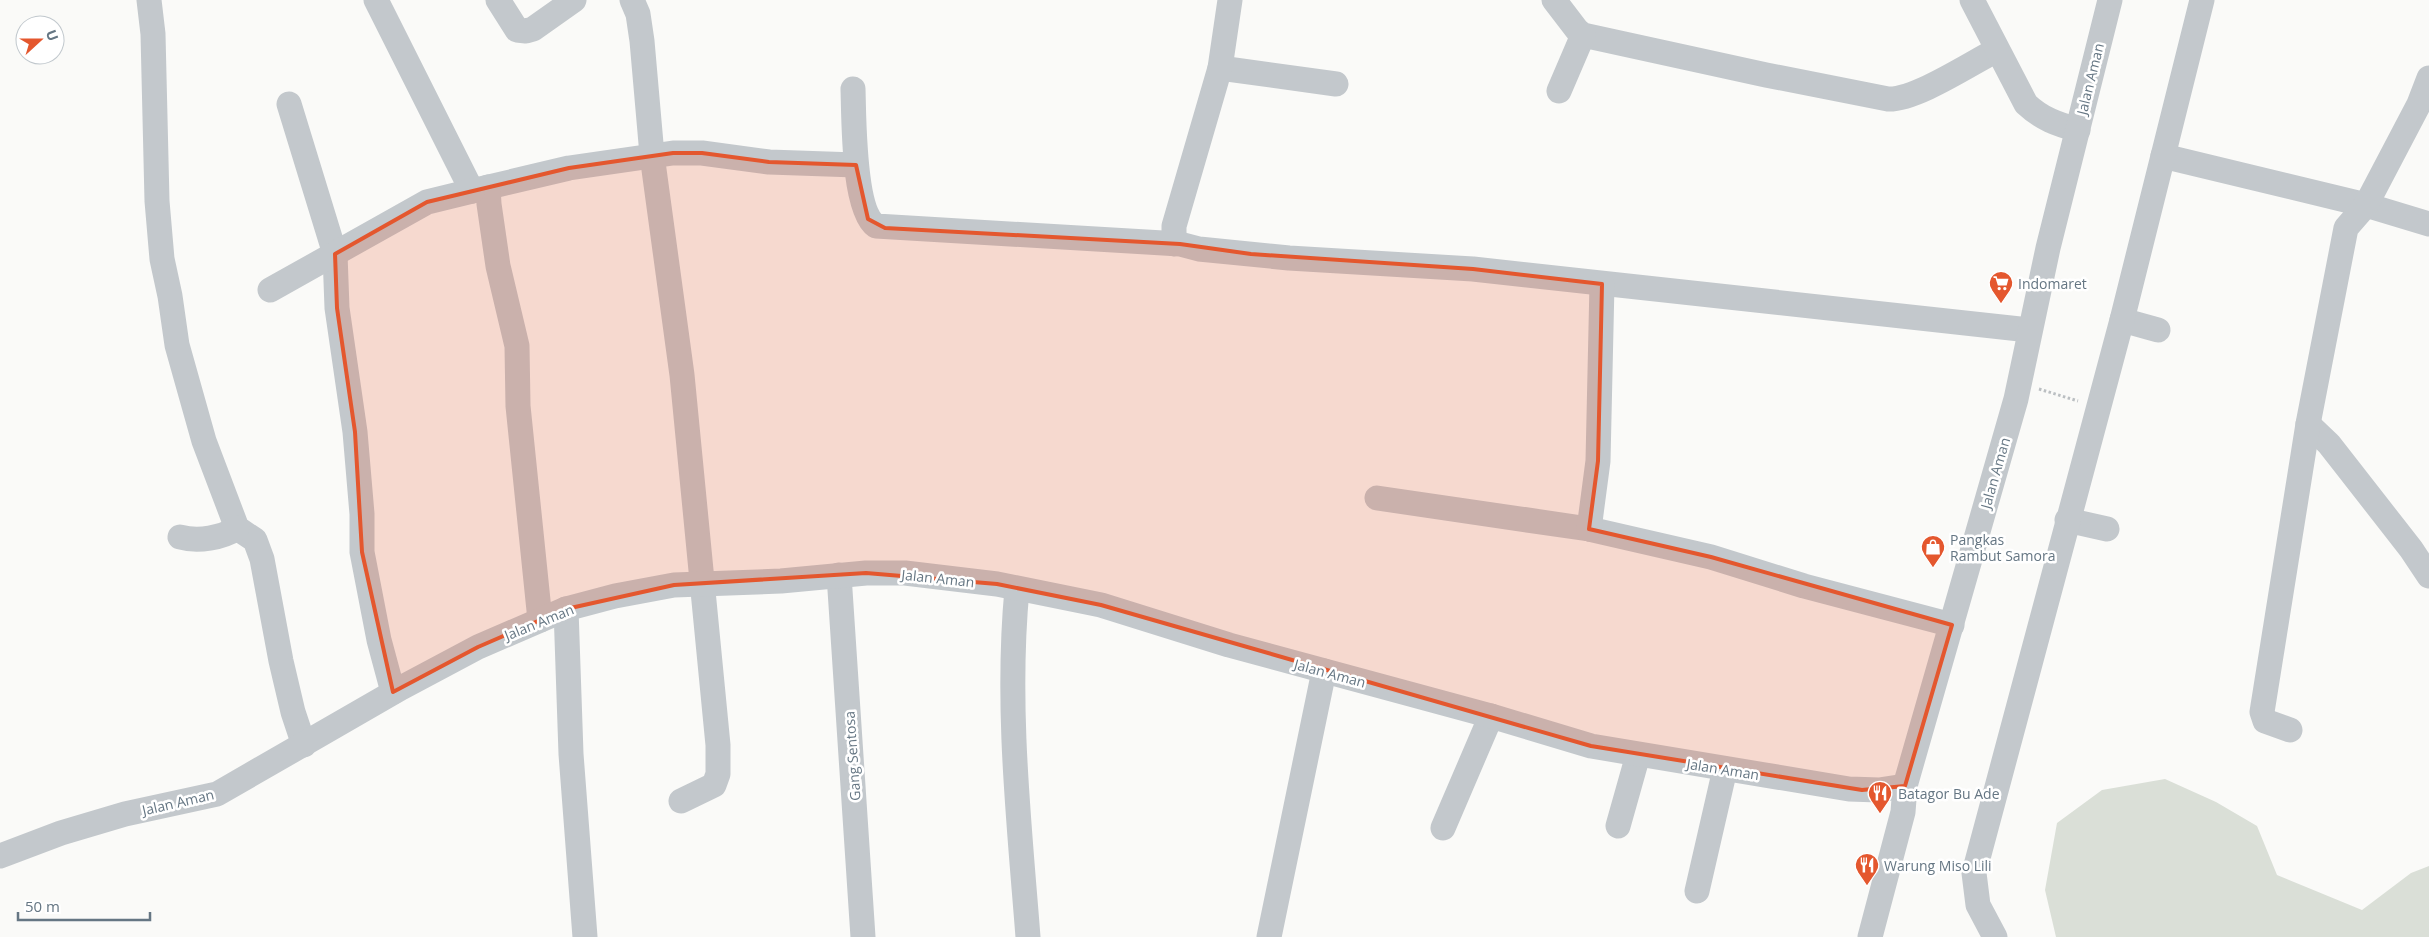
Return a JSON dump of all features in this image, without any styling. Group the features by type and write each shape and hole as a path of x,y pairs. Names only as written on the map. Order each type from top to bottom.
{"street":[{"path":"150,0 153,34 157,201 162,259 182,362 204,441 237,528 255,540 262,558 283,670 304,744"},
{"path":"376,0 480,189 490,213 498,266 517,346 518,406 540,620"},
{"path":"498,0 516,30 526,31 533,30 574,0"},
{"path":"632,0 638,14 642,41 652,155 681,365 718,745 718,774 714,784 708,789 681,801"},
{"path":"1174,244 1174,226 1220,68 1230,0"},
{"path":"1554,0 1583,35 1841,91 1899,99 1997,50"},
{"path":"1972,0 2026,104 2039,116 2052,123 2078,130"},
{"name":"Jalan Aman","path":"0,856 61,833 125,814 216,794 393,692 478,647 566,609 615,596 674,585 781,581 839,575 905,574 997,584 1101,606 1591,746 1849,789 1879,790 1905,786 2019,383 2029,330 2110,0"},
{"path":"1995,937 1978,905 1974,873 2097,406 2122,320 2202,0"},
{"path":"1559,91 1583,35"},
{"path":"1220,68 1336,84"},
{"path":"2290,730 2265,721 2262,712 2308,424 2346,228 2366,205 2419,104 2429,78"},
{"path":"853,89 856,165 868,219 876,226 1174,244 1289,258 1473,269 2029,330"},
{"path":"289,104 335,254 338,308 356,441 362,514 362,552 379,640 393,692"},
{"path":"270,290 427,202 569,168 652,155 702,153 770,162 856,165"},
{"path":"2163,156 2366,205 2429,224"},
{"path":"1589,529 1598,461 1602,284"},
{"path":"2122,320 2158,330"},
{"path":"2308,424 2329,444 2429,576"},
{"path":"1377,498 1589,529 1711,557 1804,586 1952,625"},
{"path":"2067,520 2107,529"},
{"path":"180,537 186,539 218,536 228,534 237,528"},
{"name":"Gang Sentosa","path":"839,575 863,937"},
{"path":"1017,589 1013,626 1013,709 1028,937"},
{"path":"566,609 571,754 585,937"},
{"path":"1269,937 1324,671"},
{"path":"1443,828 1491,716"},
{"path":"1618,826 1638,755"},
{"path":"1697,891 1725,769"},
{"path":"1870,937 1903,812 1905,786"}],"path":[{"path":"2019,383 2097,406"}],"highlighted area":[{"path":"673,153 702,153 769,162 856,165 868,219 885,228 1180,244 1251,254 1473,269 1602,284 1598,461 1589,529 1711,557 1952,625 1905,786 1862,790 1591,746 1101,605 997,584 866,573 674,585 566,609 478,647 393,692 362,552 355,432 337,308 335,254 427,202 569,168"}],"shaded area":[{"path":"2165,779 2216,802 2257,826 2277,875 2362,910 2411,873 2429,866 2429,937 2056,937 2045,890 2057,823 2102,790"}],"place":[{"name":"Indomaret","path":"2001,304"},
{"name":"Pangkas Rambut Samora","path":"1933,568"},
{"name":"Batagor Bu Ade","path":"1880,814"},
{"name":"Warung Miso Lili","path":"1867,886"}]}
